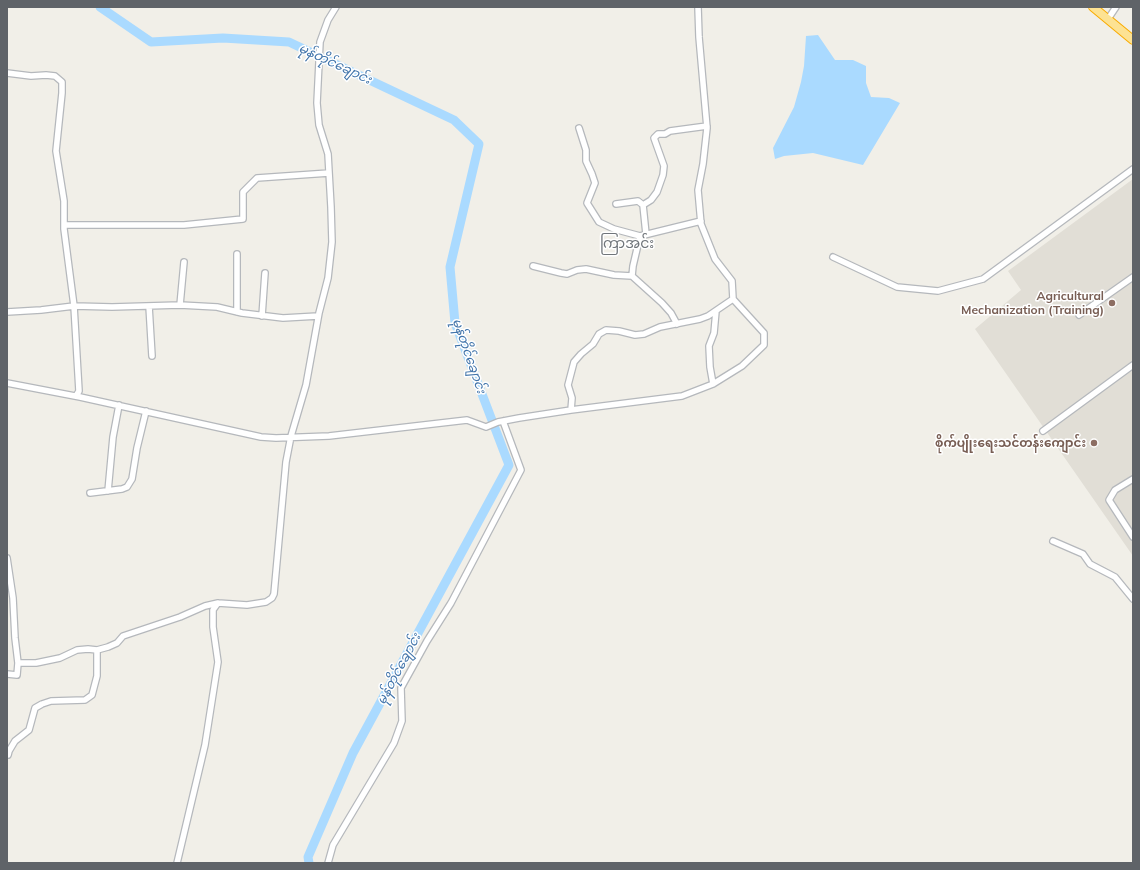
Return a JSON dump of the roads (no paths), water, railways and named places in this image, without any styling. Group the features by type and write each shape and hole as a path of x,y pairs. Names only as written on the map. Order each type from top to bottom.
{"highway":[{"path":"1093,7 1133,40"}],"street":[{"path":"18,663 36,664 60,658 77,650 97,650 117,643 123,636 180,618 205,606 218,603 248,605 266,602 272,598 274,594 286,462 291,436 306,385 318,316 328,278 332,242 328,154 320,125 317,103 320,42 328,20 336,7"},
{"path":"7,383 119,405 261,437 276,438 291,436 329,436 467,420 486,426 571,410 682,396 713,384 742,366 764,345 764,333 733,299 732,281 714,259 701,221 698,190 703,164 707,126 699,37 698,7"},
{"path":"1108,20 1116,7"},
{"path":"7,73 31,76 50,75 55,76 62,82 62,97 56,150 64,201 64,225 74,306 79,391 76,396"},
{"path":"642,205 651,200 657,192 664,175 664,166 654,138 658,134 665,134 670,131 707,126"},
{"path":"579,128 586,150 586,161 595,183 587,203 599,222 621,231 643,235 701,221"},
{"path":"833,257 896,287 938,291 983,279 1133,169"},
{"path":"64,225 173,225 243,219 243,192 257,178 329,174"},
{"path":"616,204 638,201 642,205 643,235 633,266 632,276"},
{"path":"237,254 237,312"},
{"path":"180,305 184,262"},
{"path":"533,266 552,272 567,274 577,270 586,269 614,275 632,276 662,303 671,313 677,324"},
{"path":"262,316 264,273"},
{"path":"1079,315 1133,277"},
{"path":"571,410 572,398 568,385 574,362 593,344 599,334 606,330 619,331 635,335 644,334 660,327 700,319 716,312 733,299"},
{"path":"7,312 74,306 112,307 135,305 180,305 217,307 237,312 283,318 318,316"},
{"path":"149,306 152,356"},
{"path":"713,384 710,367 709,346 714,333 716,312"},
{"path":"1043,431 1133,365"},
{"path":"108,491 112,445 119,405"},
{"path":"90,493 127,487 132,479 137,448 146,411"},
{"path":"328,863 333,845 394,743 402,721 401,688 427,641 451,603 520,470 501,422"},
{"path":"1133,479 1115,490 1110,500 1133,537"},
{"path":"1053,542 1083,554 1090,564 1115,577 1133,600"},
{"path":"7,558 13,598 18,663 17,675 7,674"},
{"path":"177,863 205,744 218,662 212,610 218,603"},
{"path":"8,755 15,741 29,730 35,708 51,701 85,700 92,695 97,676 97,650"}],"water":[{"path":"818,35 835,60 853,60 866,66 866,83 871,97 889,98 900,103 863,165 813,153 784,156 775,159 773,148 794,107 801,82 804,66 806,36"}],"waterway":[{"name":"မုန်တိုင်ချောင်း","path":"100,7 151,42 223,38 289,42 454,120 479,144 450,267 455,323 509,465 353,753 308,857 309,863"}],"place":[{"name":"Agricultural Mechanization (Training)","path":"1112,303"},
{"name":"စိုက်ပျိုးရေးသင်တန်းကျောင်း","path":"1094,443"}],"district":[{"name":"ကြာအင်း","path":"627,244"}]}
